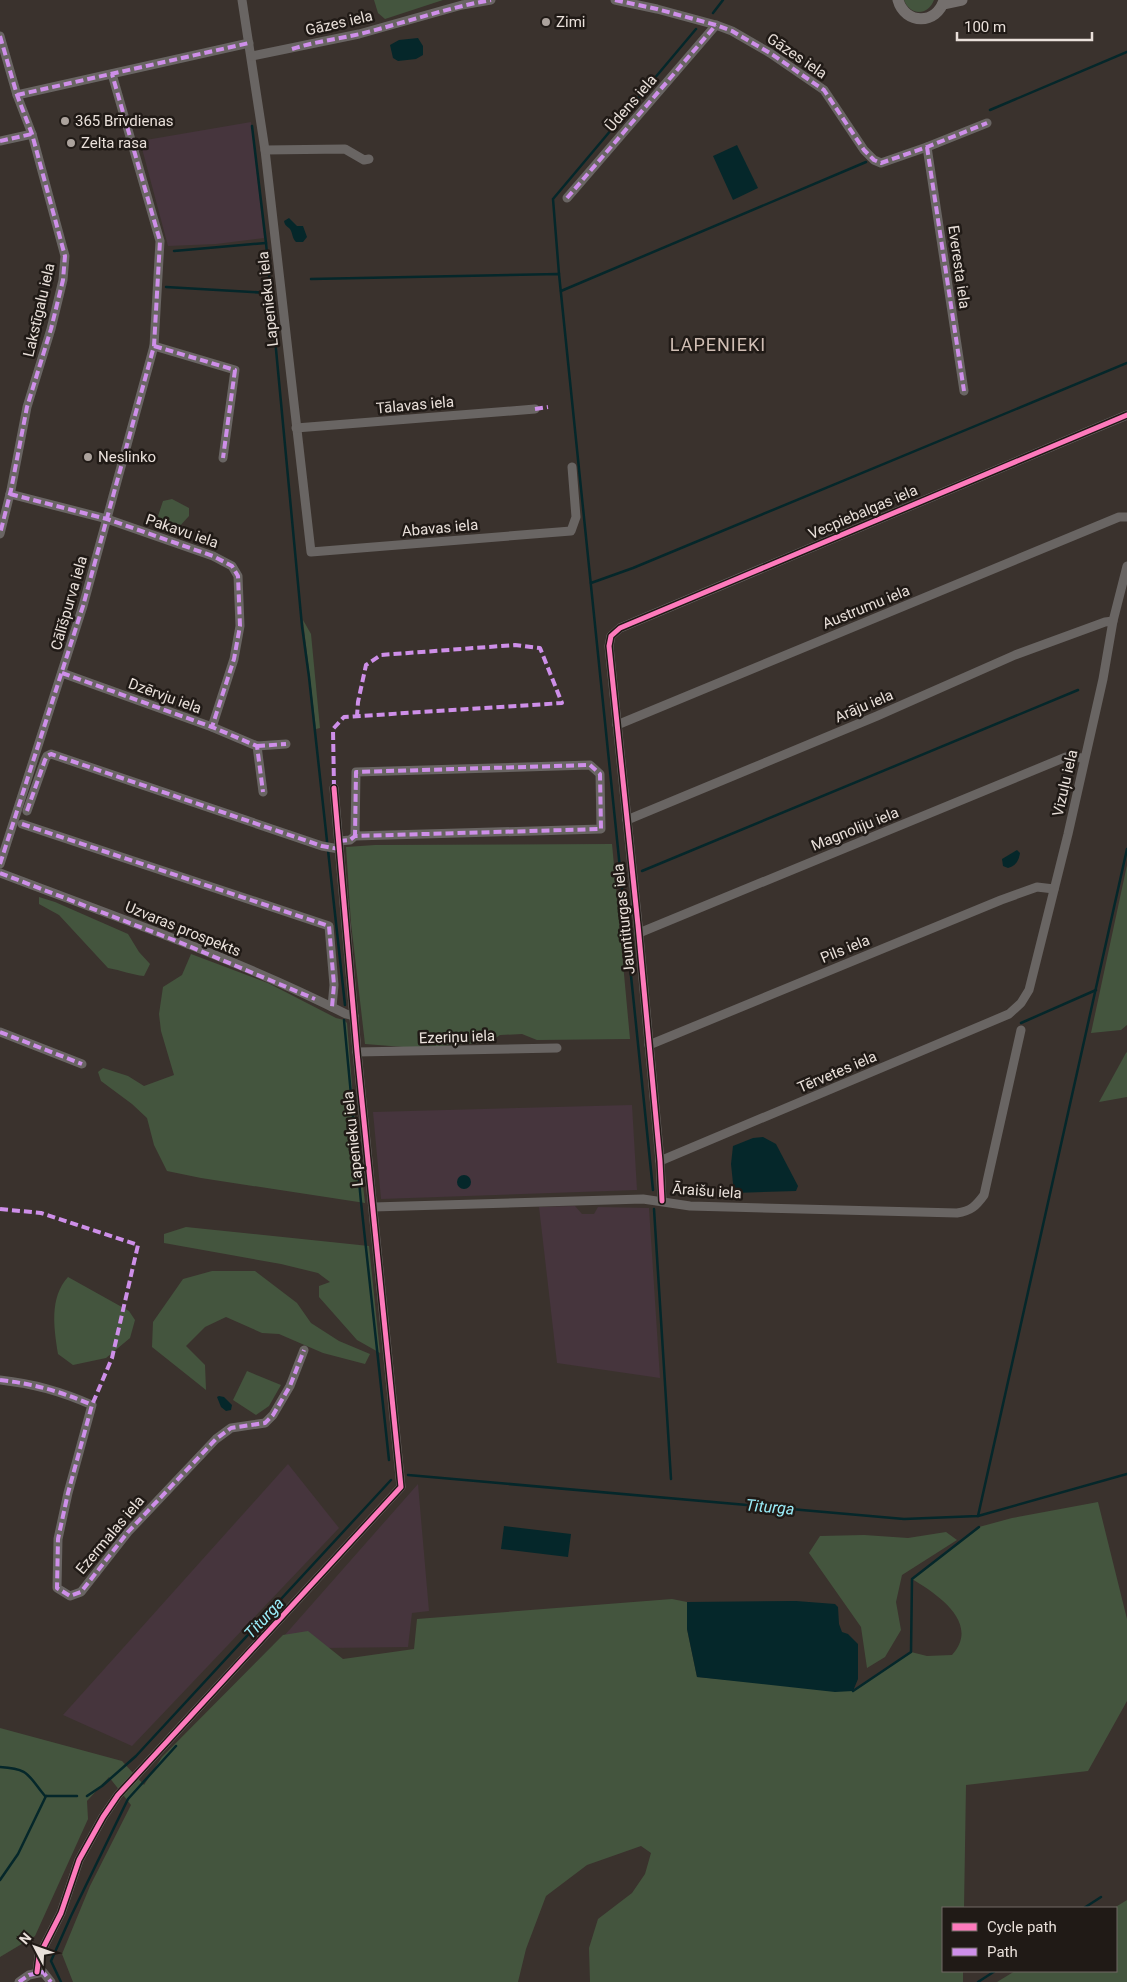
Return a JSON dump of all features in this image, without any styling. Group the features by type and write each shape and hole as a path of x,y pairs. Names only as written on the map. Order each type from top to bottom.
{"main road":[{"path":"898,0 904,13 911,18 919,20 935,16 943,2 962,0"}],"street":[{"name":"Lapenieku iela","path":"242,0 266,150 311,552"},
{"name":"Gāzes iela","path":"252,56 358,34 462,5 491,0"},
{"name":"Gāzes iela","path":"615,0 632,2 716,25 732,31 770,53 824,90 864,150 881,164 987,123"},
{"name":"Ūdens iela","path":"567,198 716,25"},
{"name":"Lakstīgalu iela","path":"0,36 17,95 32,134 65,256 63,280 52,329 26,407 10,494 0,534"},
{"path":"17,95 249,43"},
{"name":"Cālīšpurva iela","path":"0,864 62,673 107,519 154,346 160,242 112,74"},
{"path":"0,141 32,134"},
{"name":"Everesta iela","path":"928,147 964,391"},
{"path":"266,150 344,149 364,160 369,159"},
{"path":"154,346 235,370 223,458"},
{"name":"Tālavas iela","path":"296,428 535,408"},
{"name":"Vecpiebalgas iela","path":"611,636 620,628 1127,415"},
{"name":"Abavas iela","path":"311,552 571,531 576,517 572,467"},
{"name":"Pakavu iela","path":"10,494 107,519 213,556 232,566 238,576 240,626 234,659 212,727"},
{"name":"Austrumu iela","path":"617,725 1119,517 1127,517"},
{"name":"Vizuļu iela","path":"1021,1003 1029,990 1068,834 1084,758 1104,679 1113,621 1127,566"},
{"name":"Arāju iela","path":"627,820 877,716 1015,655 1105,622 1113,621"},
{"name":"Jauntiturgas iela","path":"611,636 609,646 639,933 662,1201"},
{"name":"Dzērvju iela","path":"62,673 212,727 257,746 286,744"},
{"path":"257,746 263,792"},
{"path":"27,811 45,760 51,754 322,846 339,845 355,836 600,829 600,774 590,765 356,772 355,836"},
{"name":"Magnoliju iela","path":"639,933 1066,757 1084,758"},
{"name":"Lapenieku iela","path":"40,1972 39,1956 61,1913 79,1860 102,1817 118,1795 401,1487 357,1052 334,788"},
{"path":"22,824 329,926 334,985 332,1007"},
{"name":"Uzvaras prospekts","path":"0,873 179,942 354,1016"},
{"name":"Pils iela","path":"649,1045 1001,900 1037,887 1054,889"},
{"name":"Tērvetes iela","path":"660,1161 1009,1014 1021,1003"},
{"name":"Āraišu iela","path":"373,1206 643,1199 690,1206 957,1214 969,1211 977,1206 984,1195 1021,1030"},
{"path":"0,1032 82,1064"},
{"name":"Ezeriņu iela","path":"357,1052 557,1048"},
{"name":"Ezermalas iela","path":"0,1380 33,1384 63,1392 92,1405 68,1493 58,1539 57,1588 70,1596 80,1592 128,1532 216,1440 231,1428 264,1423 273,1415 290,1386 304,1350"},
{"path":"19,1982 40,1972 51,1982"}],"shaded area":[{"path":"251,122 264,238 216,244 168,246 140,141"},
{"path":"632,1105 637,1190 381,1199 373,1112"},
{"path":"575,1206 582,1214 594,1214 598,1207 649,1208 660,1378 557,1363 539,1207"},
{"path":"288,1464 339,1528 132,1746 63,1715"},
{"path":"418,1484 429,1611 412,1613 408,1647 325,1648 269,1653"}],"green space":[{"path":"374,0 443,0 385,19 378,13"},
{"path":"904,0 934,0 928,9 919,12 910,9"},
{"path":"172,499 189,508 189,516 179,527 164,524 158,516 163,501"},
{"path":"303,620 311,634 320,728 316,729"},
{"path":"612,844 630,1039 537,1040 522,1034 500,1035 490,1042 416,1048 365,1044 351,923 346,847 375,845"},
{"path":"1127,865 1127,1025 1121,1030 1091,1033"},
{"path":"39,897 55,902 128,934 139,952 150,964 144,976 108,968 59,915 39,904"},
{"path":"191,954 268,983 347,1023 365,1203 167,1171 154,1145 147,1118 132,1104 101,1081 98,1072 103,1068 128,1076 144,1086 174,1075 161,1031 159,1014 163,987 182,975"},
{"path":"1126,1053 1127,1097 1099,1102"},
{"path":"186,1227 369,1246 380,1353 357,1340 319,1297 319,1286 330,1282 318,1273 281,1264 164,1243 164,1234"},
{"path":"212,1271 255,1271 297,1303 311,1323 339,1341 370,1354 365,1364 323,1353 279,1334 262,1333 226,1317 205,1327 186,1346 205,1365 206,1390 152,1347 153,1322 183,1279"},
{"path":"68,1277 129,1311 135,1320 130,1338 106,1358 73,1365 58,1354 54,1324 55,1304 62,1285"},
{"path":"247,1371 281,1385 269,1406 256,1415 233,1400"},
{"path":"1098,1502 1127,1619 1127,1701 1088,1771 966,1785 964,1907 942,1907 942,1972 963,1972 963,1982 590,1982 589,1948 598,1919 632,1893 645,1874 651,1853 641,1846 587,1865 546,1896 526,1949 518,1982 73,1982 62,1954 90,1886 131,1805 109,1777 87,1801 88,1819 35,1936 0,1957 0,1728 122,1761 144,1785 162,1757 283,1635 308,1631 343,1659 414,1649 417,1619 672,1599 687,1602 687,1629 697,1677 853,1691 911,1652 927,1656 952,1655 960,1643 962,1632 959,1621 943,1601 912,1579 979,1527 1012,1518"},
{"path":"946,1532 957,1540 902,1575 896,1602 901,1630 885,1657 867,1668 861,1627 809,1553 820,1536 864,1535 908,1538"},
{"path":"1127,1900 1127,1982 997,1982 1013,1972 1117,1972 1116,1907"}],"water":[{"path":"418,38 423,46 423,55 416,59 398,61 393,58 390,45 399,40"},
{"path":"737,145 758,188 733,200 713,156"},
{"path":"289,218 297,226 303,226 307,237 303,242 296,242 290,229 285,224 284,221"},
{"path":"1017,850 1020,853 1015,864 1008,868 1003,866 1002,859"},
{"path":"763,1137 776,1144 798,1186 796,1191 734,1193 731,1164 733,1146 753,1138"},
{"path":"464,1175 469,1177 471,1182 469,1187 464,1189 459,1187 457,1182 459,1177"},
{"path":"217,1397 224,1397 232,1405 231,1410 226,1411 221,1407"},
{"path":"504,1526 571,1534 568,1557 501,1549"},
{"path":"796,1601 835,1604 838,1607 839,1624 842,1632 848,1634 858,1644 858,1679 853,1691 835,1692 697,1677 687,1629 687,1602"}],"waterway":[{"path":"713,13 723,0"},
{"path":"559,274 553,199 696,29"},
{"path":"990,110 1127,52"},
{"path":"252,126 266,243 302,626 345,1005"},
{"path":"561,291 866,162"},
{"path":"174,251 266,243"},
{"path":"311,279 559,274 653,1190"},
{"path":"166,287 269,293"},
{"path":"591,583 633,568 1127,363"},
{"path":"642,871 1078,690"},
{"path":"978,1516 1127,849"},
{"path":"1021,1023 1096,990"},
{"path":"344,1020 361,1202 389,1460"},
{"path":"654,1209 671,1479"},
{"name":"Titurga","path":"408,1475 904,1519 978,1516 1127,1474"},
{"name":"Titurga","path":"87,1796 102,1786 136,1756 391,1480"},
{"path":"853,1691 911,1652 912,1579 979,1527"},
{"path":"61,1982 51,1961 128,1799 176,1746"},
{"path":"0,1767 18,1769 27,1774 45,1796 77,1796"},
{"path":"0,1880 18,1854 46,1796"},
{"path":"1086,1907 1101,1897"},
{"path":"978,1982 993,1972"}],"marked path":[{"path":"292,49 360,34 441,11 491,0"},
{"path":"615,0 716,25 732,31 770,53 824,90 864,150 874,160 881,163 987,123"},
{"path":"567,198 716,25"},
{"path":"0,36 17,95 32,134 65,256 63,280 51,329 27,407 11,490 0,534"},
{"path":"17,95 249,43"},
{"path":"0,864 83,606 154,346 160,241 112,74"},
{"path":"0,141 32,134"},
{"path":"927,147 964,391"},
{"path":"154,346 235,370 223,458"},
{"path":"535,409 548,407"},
{"path":"10,494 107,519 213,556 232,566 238,576 240,626 234,659 212,727"},
{"path":"334,788 333,729 344,717 562,703 540,648 515,645 381,655 366,665 357,716"},
{"path":"62,673 212,727 257,746 263,792"},
{"path":"257,746 286,744"},
{"path":"27,811 45,760 51,754 322,846 339,849"},
{"path":"339,841 350,840 355,836 601,829 600,774 590,765 356,772 355,836"},
{"path":"22,824 329,926 334,985 332,1007"},
{"path":"0,873 179,942 315,999"},
{"path":"0,1032 82,1064"},
{"path":"0,1209 41,1213 138,1245 112,1358 92,1405 68,1493 58,1539 57,1588 70,1596 81,1592 128,1532 216,1439 231,1428 265,1423 273,1415 290,1386 304,1350"},
{"path":"0,1380 47,1389 92,1405"},
{"path":"19,1982 29,1975 43,1972 51,1982"}],"cycle path":[{"path":"662,1201 638,925 609,646 611,636 620,628 1127,415"},
{"path":"37,1972 39,1956 61,1913 79,1860 103,1817 118,1795 401,1487 357,1052 334,788"}],"place":[{"name":"Zimi","path":"546,22"},
{"name":"365 Brīvdienas","path":"65,121"},
{"name":"Zelta rasa","path":"71,143"},
{"name":"Neslinko","path":"88,457"}],"district":[{"name":"LAPENIEKI","path":"718,344"}]}
